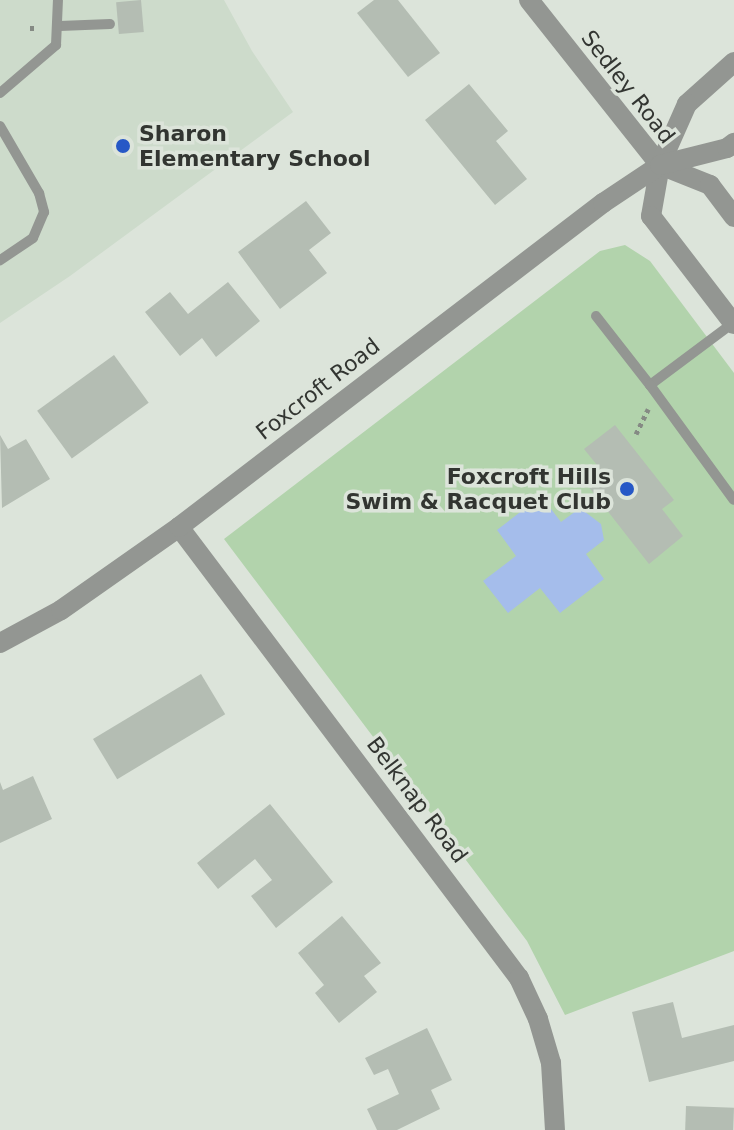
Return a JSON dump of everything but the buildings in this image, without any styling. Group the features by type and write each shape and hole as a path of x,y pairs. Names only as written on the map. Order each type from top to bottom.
{"street":[{"name":"Sedley Road","path":"529,0 660,165 710,185 734,217"},
{"name":"Foxcroft Road","path":"660,165 687,104 734,62"},
{"name":"Foxcroft Road","path":"0,643 61,610 179,527 413,346 660,165 727,148 734,143"},
{"name":"Sedley Road","path":"660,165 651,216 734,324"},
{"name":"Belknap Road","path":"179,527 519,978 538,1019 551,1063 555,1130"}],"lane":[{"path":"0,93 56,45 60,26 58,0"},
{"path":"60,26 110,24"},
{"path":"0,126 39,193 44,212 33,238 0,260"},
{"path":"596,316 734,500"},
{"path":"650,385 734,324"}],"shaded area":[{"name":"Sharon Elementary School","path":"0,0 224,0 252,51 293,112 70,276 0,323"}],"green space":[{"path":"625,245 650,261 734,373 734,951 565,1015 527,941 224,539 600,251"}],"water":[{"path":"541,496 561,522 580,508 601,524 604,540 586,554 604,579 560,613 540,588 508,613 483,581 516,556 497,530"}],"place":[{"name":"Sharon Elementary School","path":"123,146"},
{"name":"Foxcroft Hills Swim & Racquet Club","path":"627,489"}]}
